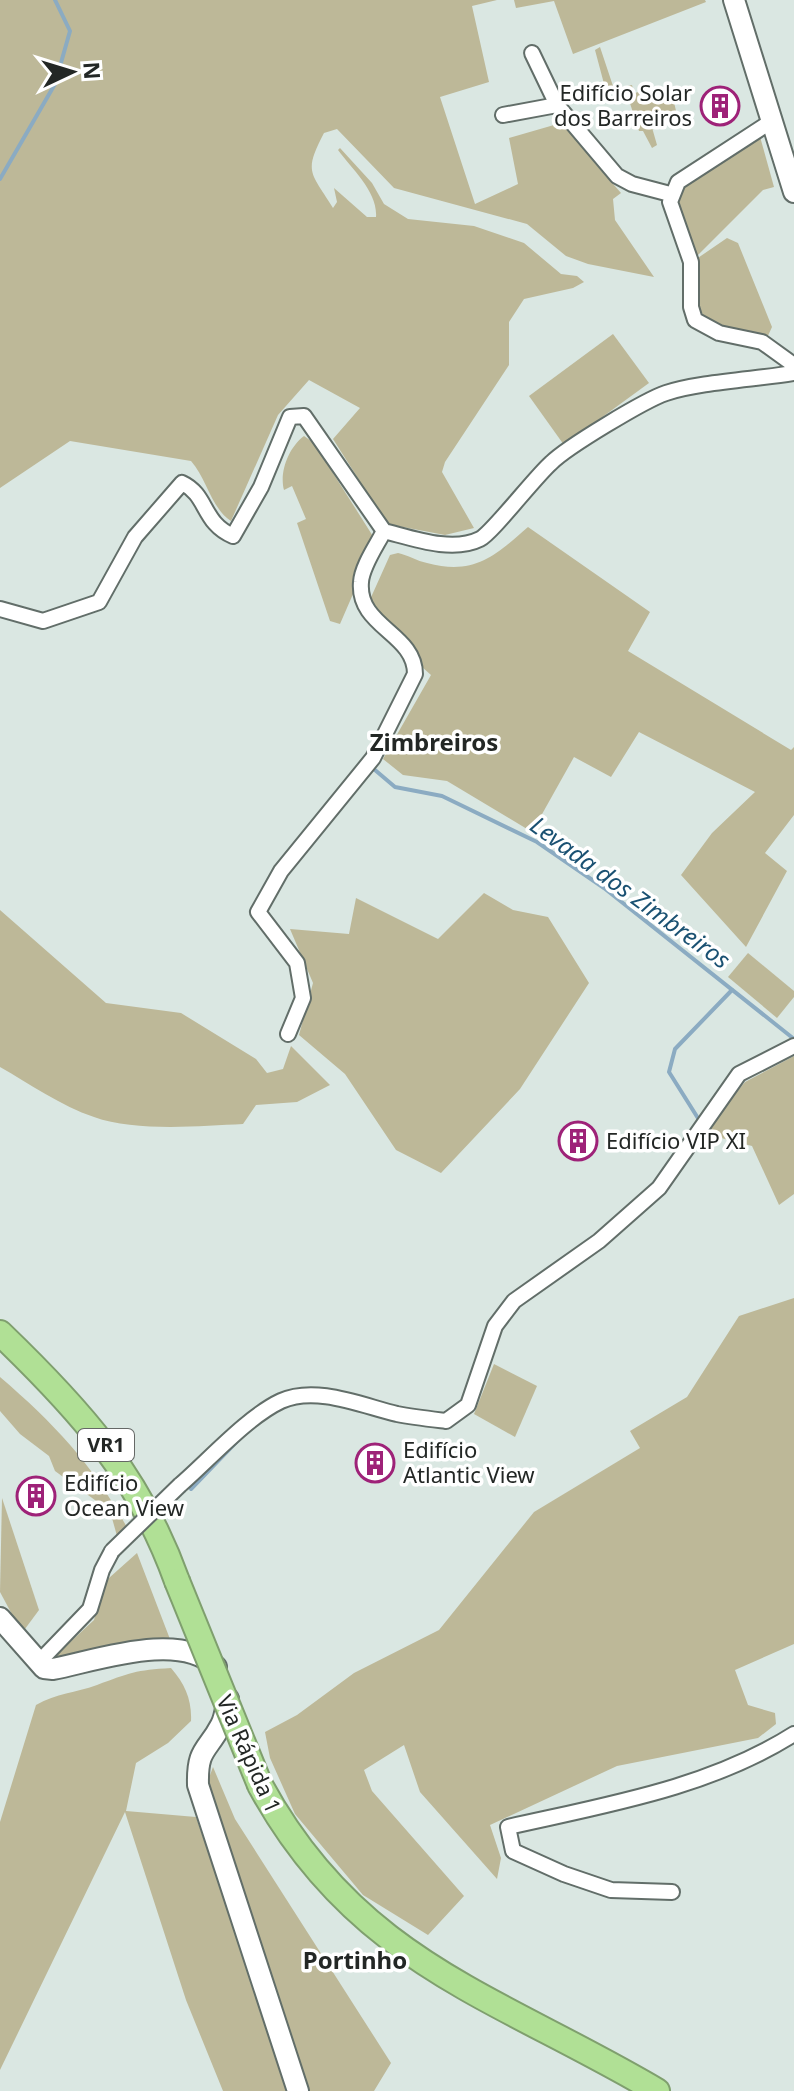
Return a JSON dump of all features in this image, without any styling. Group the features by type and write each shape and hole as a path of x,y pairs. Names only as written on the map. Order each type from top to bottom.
{"highway":[{"name":"Via Rápida 1","path":"0,1333 64,1394 104,1441 146,1508 171,1584 267,1828 303,1879 366,1941 437,1989 628,2091"},
{"name":"Via Rápida 1","path":"0,1353 54,1404 110,1474 171,1584"},
{"name":"Via Rápida 1","path":"253,1788 298,1849 347,1905 373,1928 444,1976 657,2091"}],"street":[{"path":"734,0 794,192"},
{"path":"532,53 557,105 617,176 632,184 670,194"},
{"path":"503,115 557,105"},
{"path":"670,194 678,182 772,121"},
{"path":"670,194 691,262 691,307 695,320 719,333 762,342 794,365"},
{"path":"0,609 37,621 99,602 135,537 182,483 192,488 216,529 233,536 261,487 290,417 304,416 384,531 430,542 466,544 482,539 515,499 561,453 666,393 794,373"},
{"path":"288,1034 303,998 297,963 258,912 281,871 373,758 415,674 415,661 409,650 370,617 364,600 361,581 384,531"},
{"path":"38,1663 90,1609 102,1570 112,1551 258,1416 283,1400 310,1397 357,1402 396,1414 446,1421 468,1405 495,1326 514,1301 599,1241 659,1188 739,1074 794,1046"},
{"path":"0,1618 38,1663 53,1669 141,1650 191,1652 210,1661 225,1678 229,1697 221,1725 204,1746 198,1766 198,1785 298,2091"},
{"path":"672,1892 611,1890 564,1874 513,1851 508,1827 669,1790 768,1751 794,1734"}],"shaded area":[{"path":"0,0 497,0 472,6 489,82 440,97 475,204 518,184 509,138 554,125 573,130 592,160 621,193 613,199 615,220 654,277 588,264 566,256 527,224 394,188 337,129 324,133 313,157 312,172 333,208 337,202 334,188 367,217 376,217 369,190 338,150 340,148 372,183 384,204 408,219 474,226 524,243 561,274 577,276 584,282 573,288 524,299 509,322 509,365 445,462 442,472 474,528 445,535 387,524 333,439 360,408 309,380 278,415 231,521 219,509 191,461 70,441 0,488"},
{"path":"514,0 706,2 573,54 554,1 516,8"},
{"path":"600,47 614,89 632,85 634,93 649,90 656,103 673,98 677,115 651,124 657,145 652,148 643,131 639,131 626,91 607,95 595,50"},
{"path":"759,133 774,187 763,190 691,262 670,194"},
{"path":"727,238 738,243 772,327 766,340 717,327 702,313 697,300 692,262"},
{"path":"613,334 649,383 564,445 529,396"},
{"path":"304,436 314,443 376,541 340,624 330,621 297,523 306,519 292,486 284,490 286,460"},
{"path":"528,527 650,612 628,651 791,750 794,747 794,815 765,853 787,871 746,947 681,875 712,833 755,792 639,732 611,777 574,757 532,832 447,781 403,775 383,759 431,675 377,627 368,604 390,555 398,553 443,566 471,565 494,555"},
{"path":"484,893 513,910 548,917 589,983 520,1089 441,1173 396,1150 345,1074 299,1035 313,983 290,929 349,934 356,898 438,939"},
{"path":"0,910 106,1003 181,1013 256,1059 267,1073 283,1069 291,1046 330,1085 297,1102 256,1105 243,1124 129,1125 94,1117 58,1101 0,1067"},
{"path":"748,953 794,991 794,997 777,1018 728,977"},
{"path":"794,1056 794,1194 779,1205 752,1146 702,1133 745,1082"},
{"path":"794,1298 794,1644 735,1670 748,1705 775,1713 776,1724 758,1738 617,1766 490,1825 501,1858 497,1879 420,1792 404,1745 364,1770 372,1791 464,1896 428,1935 363,1895 295,1814 270,1758 265,1732 297,1715 354,1673 439,1630 534,1512 640,1448 630,1431 687,1397 739,1316"},
{"path":"494,1364 537,1386 515,1437 474,1414"},
{"path":"0,1377 57,1430 88,1467 130,1533 119,1543 110,1511 55,1471 49,1456 20,1434 0,1411"},
{"path":"2,1498 39,1610 22,1633 0,1592"},
{"path":"137,1553 173,1647 52,1659 94,1620 102,1590 109,1578"},
{"path":"171,1668 187,1693 191,1721 168,1743 136,1763 126,1811 196,1817 290,2091 223,2091 186,2000 125,1812 0,2070 0,1822 36,1705 133,1673"},
{"path":"213,1767 235,1819 391,2063 374,2091 305,2091 206,1786"}],"waterway":[{"path":"0,179 55,84 70,31 55,0"},
{"name":"Levada dos Zimbreiros","path":"375,770 395,787 442,796 537,842 604,888 794,1039"},
{"name":"Levada dos Zimbreiros","path":"701,1123 669,1072 675,1049 732,990"},
{"name":"Levada dos Zimbreiros","path":"191,1489 244,1434"}],"place":[{"name":"Edifício Solar dos Barreiros","path":"720,106"},
{"name":"Edifício VIP XI","path":"578,1141"},
{"name":"Edifício Atlantic View","path":"375,1463"},
{"name":"Edifício Ocean View","path":"36,1496"}],"district":[{"name":"Zimbreiros","path":"434,743"},
{"name":"Portinho","path":"355,1961"}]}
